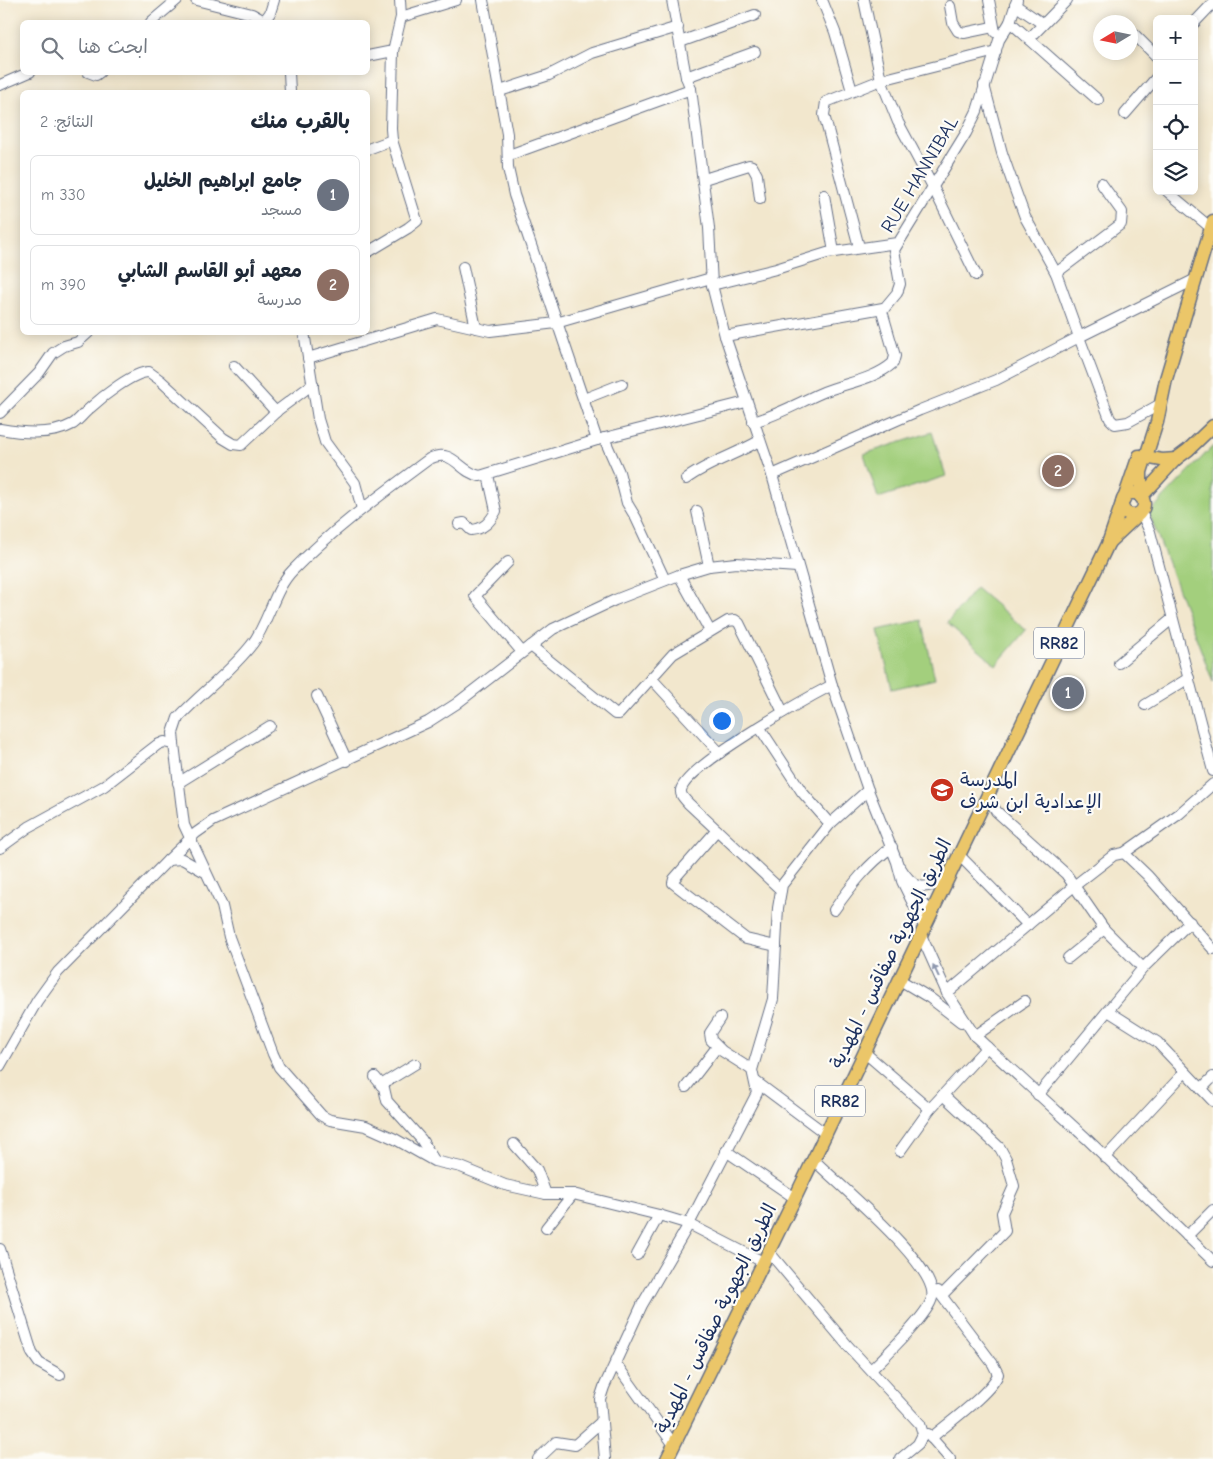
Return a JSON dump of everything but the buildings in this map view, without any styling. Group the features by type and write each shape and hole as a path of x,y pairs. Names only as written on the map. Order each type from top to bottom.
{"main road":[{"name":"الطريق الجهوية صفاقس - المهدية","path":"671,1454 1108,544 1123,501 1157,422 1159,405 1212,225"},
{"path":"1141,506 1176,459 1213,426"},
{"path":"1141,506 1132,494 1123,501 1126,512 1132,515 1141,506 1182,462 1188,450"},
{"name":"الطريق الجهوية صفاقس - المهدية","path":"1108,544 1141,506 1142,456"},
{"path":"1142,456 1162,460 1176,459"}],"street":[{"path":"152,20 177,0"},
{"path":"196,0 252,14 262,20"},
{"path":"266,20 274,0"},
{"path":"370,251 408,228 417,220 392,140 393,51 401,17 400,0"},
{"path":"401,17 456,0"},
{"path":"484,0 500,91 509,155 508,168 514,195 556,323 584,399 601,439 619,472 626,503 636,518 665,580"},
{"path":"672,0 686,77 691,89 704,179 709,228 711,281 724,336 772,475 832,685 868,790 892,847 908,897 947,993 972,1032"},
{"path":"822,0 835,32 852,91"},
{"path":"864,0 881,80 898,122 933,186 976,275"},
{"path":"990,0 993,27 999,40"},
{"path":"1029,39 1067,0"},
{"path":"1016,2 1043,24"},
{"name":"RUE HANNIBAL","path":"883,308 897,293 900,284 894,260 894,250 897,243 966,133 977,111 999,40 1010,22 1016,2"},
{"path":"1198,19 1213,3"},
{"path":"950,6 953,23 958,31 964,33 993,27"},
{"path":"680,42 755,15"},
{"path":"1010,22 1098,100"},
{"path":"500,91 550,75 592,53 678,28"},
{"path":"1138,38 1153,53"},
{"path":"370,56 393,51"},
{"path":"859,247 824,115 826,102 881,80 996,51"},
{"path":"686,77 755,52"},
{"path":"0,85 23,75"},
{"path":"289,75 290,90"},
{"path":"1125,114 1153,82"},
{"path":"984,85 1002,153 1025,217 1056,272 1110,419 1115,424 1128,422 1159,405"},
{"path":"509,155 691,89"},
{"path":"370,148 392,140"},
{"path":"704,179 749,165 752,166 755,168 760,199"},
{"path":"1056,272 1121,224 1122,212 1101,183"},
{"path":"824,195 834,252"},
{"path":"1172,195 1212,225"},
{"path":"308,358 437,319 490,332 556,323 711,281 834,252 897,243"},
{"path":"463,266 476,328"},
{"path":"772,475 920,410 996,380 1196,279"},
{"path":"724,336 883,308 894,356 891,366 821,393 783,412 753,422"},
{"path":"0,413 39,373 53,353 64,346 78,342 86,335"},
{"path":"304,335 318,418 325,442 355,483 362,509"},
{"path":"234,366 276,412"},
{"path":"0,429 26,432 65,427 73,424 98,401 134,376 144,372 153,374 217,433 233,444 241,446 276,412 313,384"},
{"path":"584,399 622,384"},
{"path":"746,402 601,439 488,475 475,475 448,456 437,455 362,509 292,571 282,586 264,627 248,650 178,718 174,734 174,744 184,825 222,906 229,937 279,1068 326,1119 366,1126 395,1138 434,1161 461,1167 505,1186 546,1194 573,1194 659,1215 688,1224 766,1257 871,1370 950,1459"},
{"path":"686,479 700,469 729,458 759,441"},
{"path":"459,524 464,523 471,530 478,530 489,523 496,511 488,475"},
{"path":"1141,506 1150,532 1213,771"},
{"path":"697,512 709,566"},
{"path":"508,562 475,596 522,652"},
{"path":"0,1066 37,1001 58,972 168,860 213,821 347,761 428,722 456,704 554,629 570,621 665,580 709,566 736,563 797,567"},
{"path":"679,575 710,631"},
{"path":"1119,663 1172,619"},
{"path":"531,646 615,714 619,714 673,654 731,620 739,623 783,712"},
{"path":"651,678 720,753"},
{"path":"1145,705 1189,678"},
{"path":"781,890 685,800 681,790 686,780 720,753 783,712 832,685"},
{"path":"316,696 347,761"},
{"path":"178,782 270,726"},
{"path":"760,728 802,792 830,824"},
{"path":"0,848 29,826 104,786 157,744 164,742 174,744"},
{"path":"947,993 1074,886 1114,855 1124,853 1179,814 1213,784"},
{"path":"605,1459 600,1399 642,1305 688,1224 757,1093 752,1070 774,999 781,890 785,879 830,824 868,790"},
{"path":"988,794 996,811 1066,874 1104,929 1143,968"},
{"path":"717,830 674,879 673,883 746,939 776,946"},
{"path":"834,910 856,881 877,858 892,847"},
{"path":"1124,853 1148,875 1211,943"},
{"path":"958,854 1028,925"},
{"path":"168,860 182,859 196,865 206,873"},
{"path":"897,862 922,903 931,911"},
{"path":"905,875 919,887 927,888 946,879"},
{"path":"1038,1095 1143,968 1190,922"},
{"path":"1068,958 1104,929"},
{"path":"900,980 930,998 972,1032 1213,1261"},
{"path":"972,1032 1025,1001"},
{"path":"1108,1011 1157,1042 1213,1101"},
{"path":"720,1018 710,1035 717,1047 752,1070"},
{"path":"686,1087 717,1047"},
{"path":"900,1151 930,1109 987,1048"},
{"path":"864,1052 930,1109"},
{"path":"415,1064 378,1081 387,1101 421,1139 434,1161"},
{"path":"1105,1158 1185,1072"},
{"path":"1201,1089 1213,1077"},
{"path":"755,1081 826,1134"},
{"path":"942,1295 1005,1231 1004,1207 1014,1186 1012,1172 1000,1148 943,1095"},
{"path":"514,1144 537,1170 546,1194"},
{"path":"726,1150 795,1198"},
{"path":"813,1159 829,1176 878,1217 917,1263 932,1287 930,1303 914,1325 871,1370"},
{"path":"546,1228 573,1194"},
{"path":"1187,1236 1213,1210"},
{"path":"637,1255 659,1215"},
{"path":"0,1249 32,1354 39,1363 60,1374"},
{"path":"928,1280 942,1295 993,1364 998,1374 991,1386 931,1438"},
{"path":"616,1364 671,1454"},
{"path":"538,1459 556,1442 571,1445 579,1444 601,1422"},
{"path":"906,1457 924,1434 922,1428"}],"green space":[{"path":"932,432 946,476 878,498 864,454"},
{"path":"1213,446 1213,682 1149,513"},
{"path":"976,588 1026,630 996,665 947,623"},
{"path":"922,620 935,679 892,689 878,630"}],"place":[{"name":"معهد أبو القاسم الشابي","path":"1058,471"},
{"name":"جامع ابراهيم الخليل","path":"1068,693"},
{"name":"المدرسة الإعدادية ابن شرف","path":"942,790"}]}
